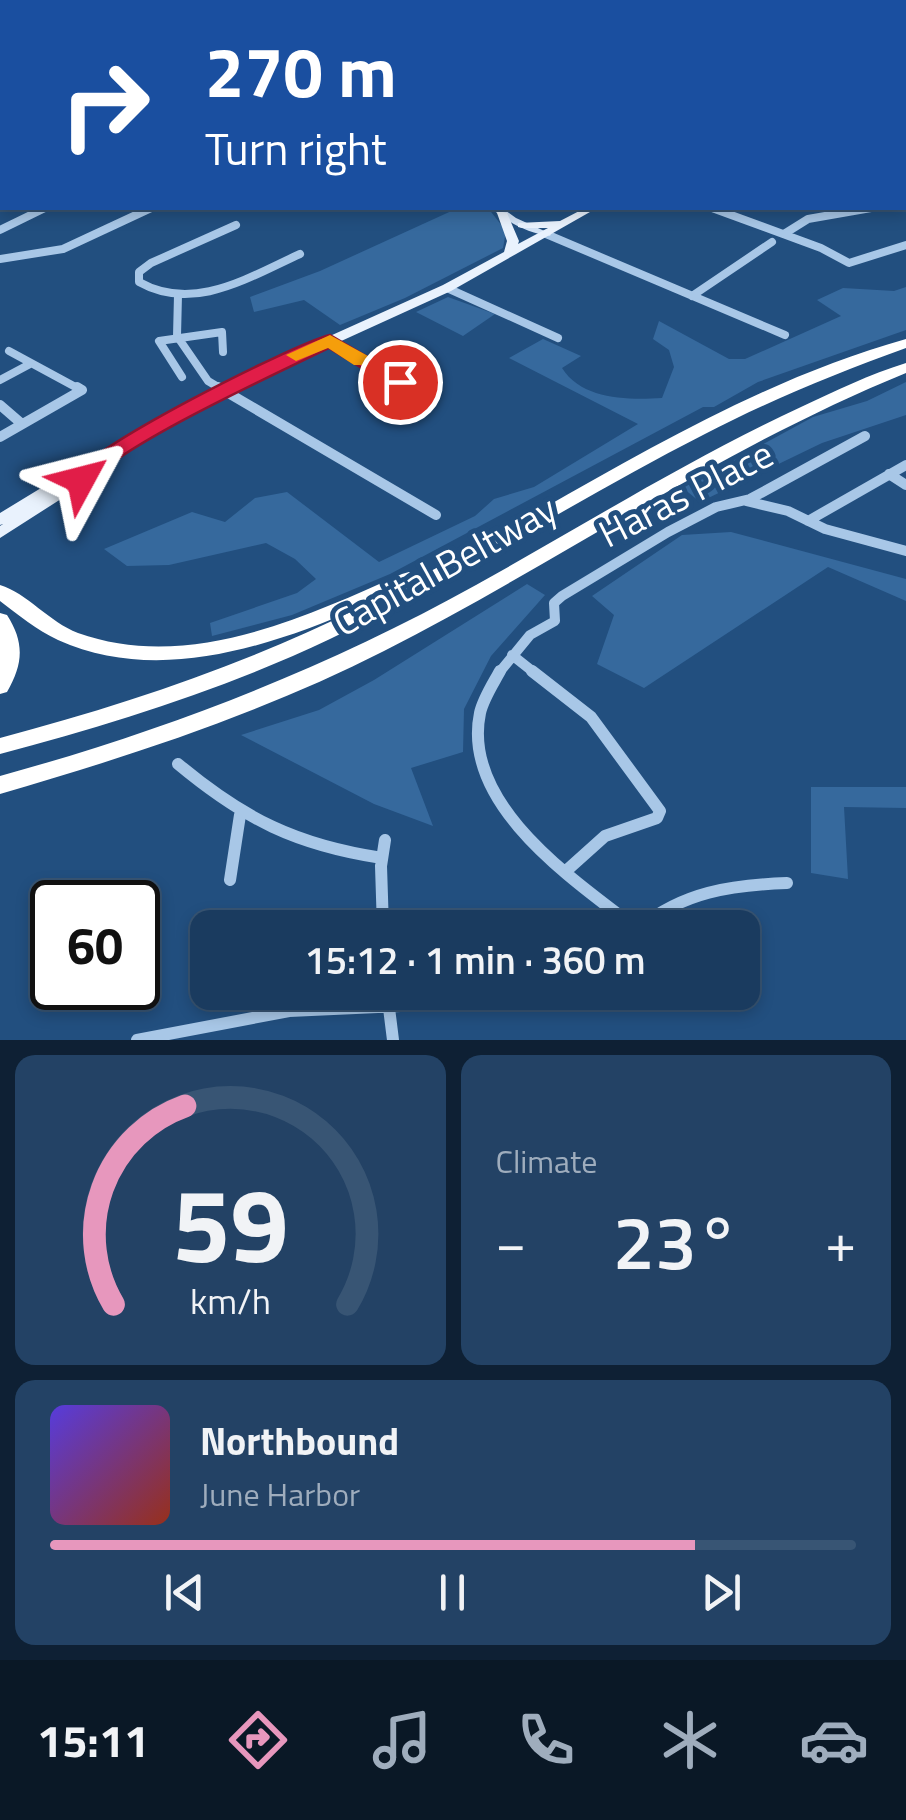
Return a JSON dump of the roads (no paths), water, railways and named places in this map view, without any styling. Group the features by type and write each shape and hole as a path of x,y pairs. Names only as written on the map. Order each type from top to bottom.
{"highway":[{"name":"Capital Beltway","path":"0,746 184,690 309,640 403,594 760,400 906,343"},
{"name":"Capital Beltway","path":"0,785 152,739 268,696 426,620 784,419 906,368"},
{"path":"0,591 43,623 90,644 158,653 219,647 321,616 384,590 642,463"},
{"path":"0,620 11,640 12,654 0,687"},
{"path":"0,796 154,744 268,696"}],"main road":[{"path":"499,210 546,234"},
{"path":"499,210 513,241 509,255"},
{"path":"0,520 72,475 82,474 218,387 447,288 589,210"},
{"path":"522,225 566,223"},
{"path":"0,533 81,480 82,474"}],"street":[{"path":"0,230 40,210"},
{"path":"0,259 62,249 147,210"},
{"path":"718,210 784,234 849,264 906,245"},
{"path":"784,234 808,219 860,210"},
{"path":"236,225 164,256 139,272 139,282 150,290 178,296 208,292 300,254"},
{"path":"546,234 785,334"},
{"path":"692,296 772,242"},
{"path":"447,288 558,338"},
{"path":"178,296 178,336 197,370 218,387 436,516"},
{"path":"182,378 159,341 222,332 223,352"},
{"path":"330,340 400,382"},
{"path":"0,437 82,390 9,351"},
{"path":"0,380 30,364"},
{"path":"0,404 22,424"},
{"name":"Haras Place","path":"615,910 505,814 484,771 480,716 491,684 532,632 555,621 554,603 562,596 700,515 746,501 865,436"},
{"path":"808,521 906,464"},
{"path":"890,474 906,485"},
{"path":"746,501 906,551"},
{"path":"512,656 590,717 660,811 657,818 606,836 566,871"},
{"path":"178,764 240,815 302,843 382,858"},
{"path":"230,880 240,815"},
{"path":"383,910 385,840"},
{"path":"662,910 698,892 787,883"},
{"path":"137,1040 306,1010"},
{"path":"389,1010 393,1040"}]}
